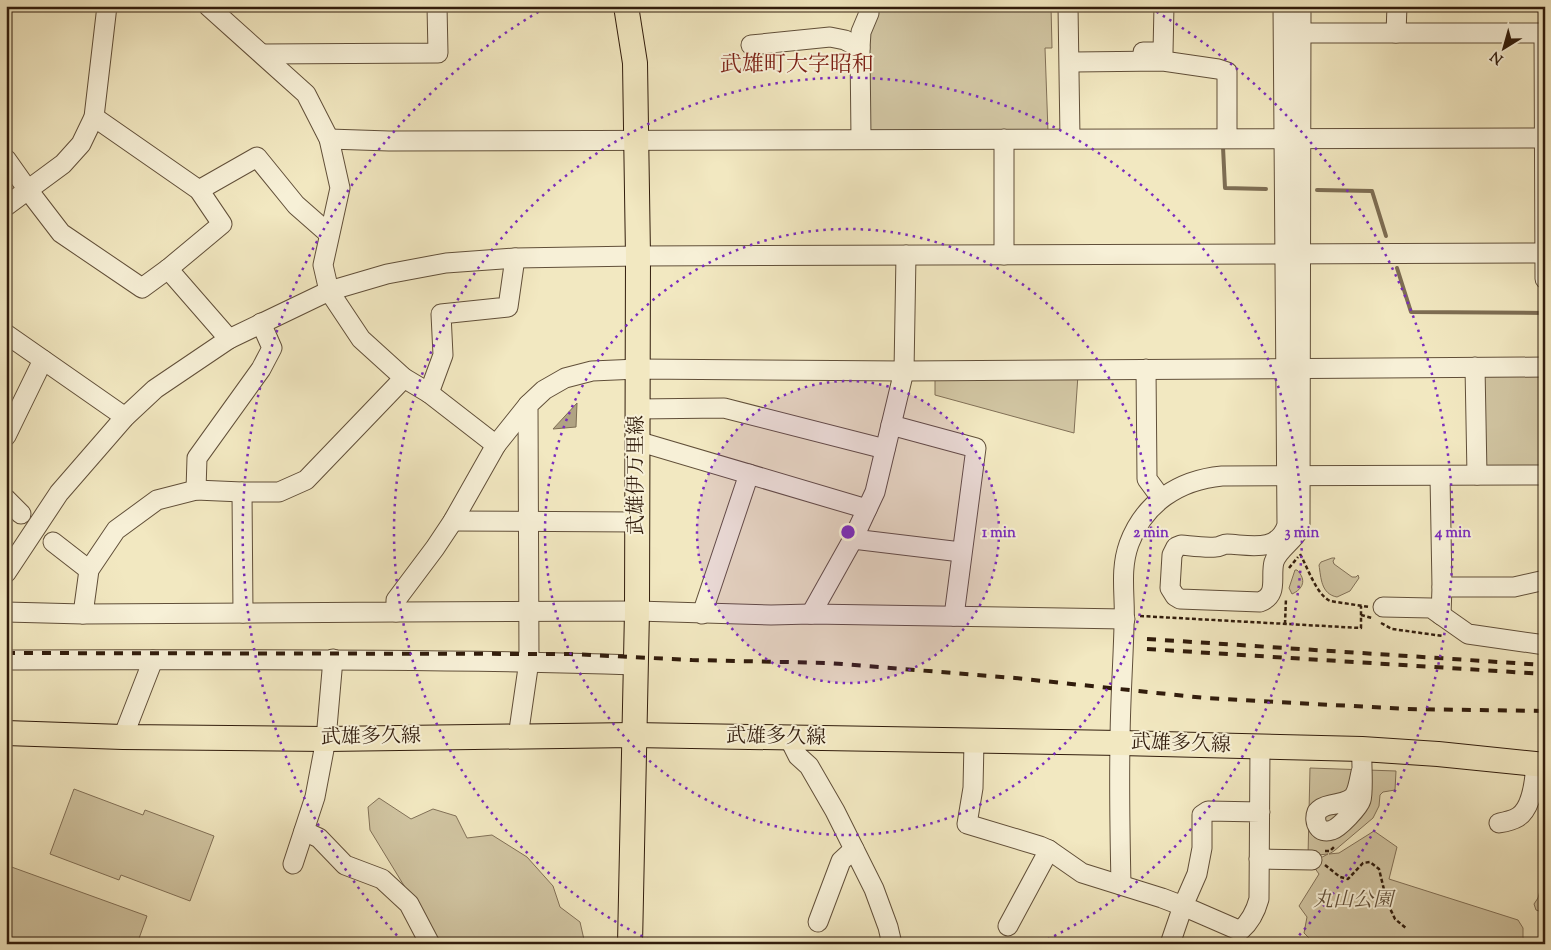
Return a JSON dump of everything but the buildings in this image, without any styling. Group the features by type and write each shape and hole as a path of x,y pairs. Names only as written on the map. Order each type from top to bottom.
{"main road":[{"name":"武雄伊万里線","path":"626,6 634,63 638,256 637,611 630,944"},
{"name":"武雄多久線","path":"6,733 123,737 326,739 633,735 974,742 1120,742 1260,747 1361,760 1438,754 1541,764"}],"street":[{"path":"6,206 63,164 81,144 94,117 107,6"},
{"path":"208,6 306,94 329,139 340,188 323,265 329,291 361,339 404,378 429,393 496,446"},
{"path":"263,54 438,53 437,6"},
{"path":"861,139 860,48 861,32 869,13 868,6"},
{"path":"1058,6 1059,62 1069,59 1164,52 1164,6"},
{"path":"1068,6 1070,138"},
{"path":"1283,6 1292,33 1294,476 1300,528 1276,557 1273,589 1269,598 1260,602 1180,599 1175,596 1170,588 1172,555 1176,547 1181,545 1218,547 1224,544 1269,545 1279,538 1287,525 1294,476"},
{"path":"1292,33 1301,6"},
{"path":"1396,33 1397,6"},
{"path":"1292,33 1544,33 1545,279"},
{"path":"751,44 830,37 844,40 860,48"},
{"path":"1069,59 1163,61 1227,72 1226,132"},
{"path":"6,159 61,233 142,288 222,224 199,190 94,117"},
{"path":"329,139 389,141 1544,138"},
{"path":"1004,139 1004,255"},
{"path":"199,190 257,157 296,205 329,234"},
{"path":"6,573 59,493 125,417 155,389 229,339 261,323 329,291 387,274 446,263 515,258 1545,253"},
{"path":"811,614 853,539 875,492 904,371 906,255"},
{"path":"429,393 443,355 442,314 508,307 515,258"},
{"path":"168,269 229,339"},
{"path":"196,490 197,458 261,369 272,348 261,323"},
{"path":"6,334 125,417"},
{"path":"8,428 43,360"},
{"path":"1476,367 1477,475"},
{"path":"396,612 396,600 453,521 496,446 528,405 544,390 565,378 592,371 638,369 904,371 1545,367"},
{"path":"1146,369 1146,479 1161,498"},
{"path":"83,614 90,570 116,530 157,500 196,490 279,492 306,480 404,378"},
{"path":"518,737 529,662 528,405"},
{"path":"637,409 724,408 885,449"},
{"path":"891,425 976,448 954,616"},
{"path":"637,442 867,509"},
{"path":"702,614 749,474"},
{"path":"1120,885 1120,742 1131,617 1122,591 1125,558 1136,530 1161,498 1187,483 1210,477 1545,475"},
{"path":"1440,476 1441,615"},
{"path":"242,492 243,613"},
{"path":"6,499 21,514"},
{"path":"453,521 637,522"},
{"path":"853,539 961,552"},
{"path":"53,542 90,570"},
{"path":"1442,587 1514,587 1545,580"},
{"path":"1383,607 1431,608 1468,634 1545,646"},
{"path":"6,612 83,614 529,610 702,614 1131,617"},
{"path":"293,864 315,797 326,739 333,659"},
{"path":"6,660 333,659 635,665"},
{"path":"123,737 153,660"},
{"path":"789,738 798,756 809,766 835,811 874,889 892,944"},
{"path":"974,742 973,788 967,824 1049,850 1082,873 1183,906 1236,930 1241,930 1252,916 1259,902 1260,747"},
{"path":"1499,823 1519,817 1527,807 1541,764"},
{"path":"1170,944 1183,906 1197,874 1202,848 1202,821 1205,812 1260,812"},
{"path":"304,831 319,838 345,865 382,878 409,904 430,944"},
{"path":"818,922 841,861 854,849"},
{"path":"1008,926 1049,850"},
{"path":"1259,859 1312,860"}],"path":[{"path":"1287,570 1300,554 1324,598 1330,601 1361,606 1383,607"},
{"path":"1285,624 1286,597"},
{"path":"1131,617 1285,624 1340,629 1361,628 1361,606"},
{"path":"1361,615 1374,618 1392,629 1450,637"},
{"path":"1312,860 1323,863 1340,877 1348,879 1363,863 1370,862 1379,869 1387,902 1395,919 1407,930"}],"green space":[{"path":"875,6 1051,6 1052,48 1045,48 1048,132 866,134 865,37"},
{"path":"1483,373 1545,373 1545,466 1483,466"},
{"path":"935,375 1078,375 1074,433 935,395"},
{"path":"1335,558 1334,564 1352,577 1358,575 1359,578 1350,591 1337,597 1328,593 1325,589 1321,580 1319,565 1321,562"},
{"path":"1295,570 1300,574 1303,581 1299,590 1292,594 1289,588"},
{"name":"丸山公園","path":"1310,768 1396,771 1395,790 1383,792 1380,795 1379,806 1373,818 1329,854 1339,853 1374,831 1397,847 1389,879 1518,920 1523,928 1523,938 1532,944 1315,944 1304,933 1307,917 1299,906 1319,874 1311,863 1328,854 1308,856"},
{"path":"74,789 143,815 145,810 214,836 190,901 121,875 119,880 50,854"},
{"path":"379,798 411,819 433,809 456,816 467,838 492,835 527,857 553,886 560,907 580,922 585,944 443,944 436,938 370,830 368,807"},
{"path":"6,865 147,916 137,944 6,944"},
{"path":"1545,872 1545,913 1536,910 1534,904 1538,898"}],"shaded area":[{"path":"577,403 576,427 553,429"}],"waterway":[{"path":"1223,147 1225,188 1266,189"},
{"path":"1317,190 1372,191 1386,236"},
{"path":"1397,268 1411,312 1545,313"}],"railway":[{"path":"1147,639 1545,665"},
{"path":"1147,649 1545,674"},
{"path":"6,653 570,654 692,660 829,663 1015,678 1205,698 1407,709 1545,711"}],"district":[{"name":"武雄町大字昭和","path":"797,66"}]}
